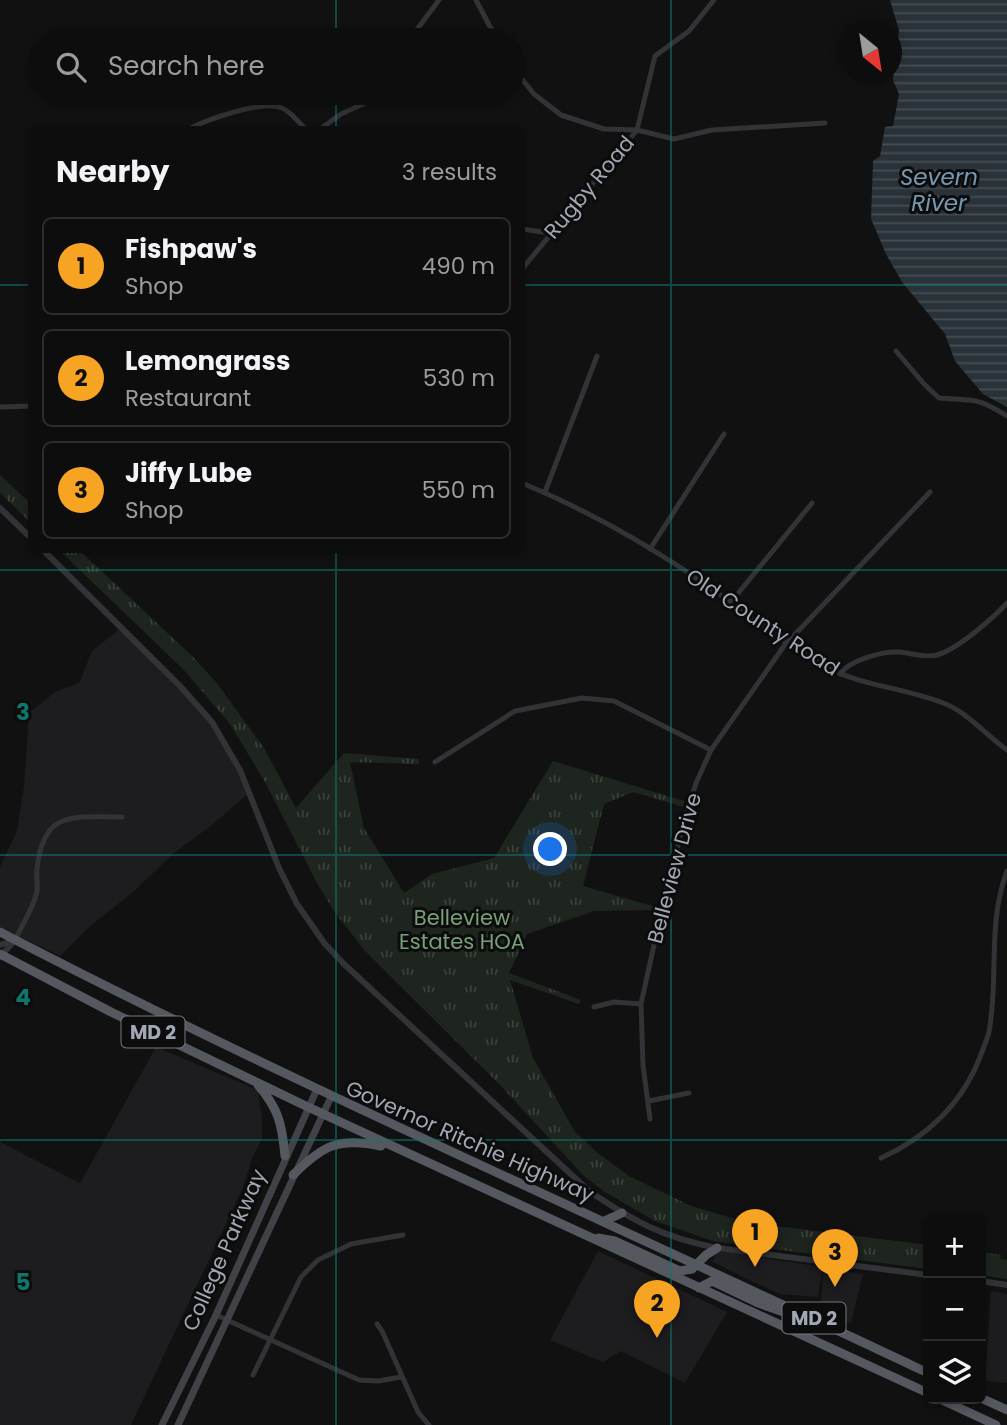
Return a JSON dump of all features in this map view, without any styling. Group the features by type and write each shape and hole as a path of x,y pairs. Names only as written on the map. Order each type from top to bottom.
{"highway":[{"name":"Governor Ritchie Highway","path":"0,932 331,1097 923,1371"},
{"name":"Governor Ritchie Highway","path":"0,953 111,1012 308,1107 923,1391"},
{"path":"254,1081 275,1107 281,1121 285,1156"},
{"path":"293,1175 318,1151 340,1143 364,1142 398,1149"},
{"path":"604,1221 622,1213"},
{"path":"585,1236 615,1241 680,1271 692,1269 717,1248"},
{"path":"699,1288 707,1282 719,1283 758,1303 846,1334"},
{"path":"986,1400 1007,1410"},
{"path":"951,1404 996,1425"}],"main road":[{"name":"College Parkway","path":"162,1425 216,1315 317,1089"},
{"name":"College Parkway","path":"178,1425 331,1097"}],"street":[{"path":"418,28 439,0"},
{"path":"476,0 491,28"},
{"name":"Rugby Road","path":"525,265 637,130 655,56 690,32 714,0"},
{"path":"525,83 534,94 561,115 604,129 637,130 674,139 712,130 825,123"},
{"path":"195,126 209,119 265,105"},
{"path":"272,105 283,108 303,126"},
{"path":"324,126 341,114 363,105"},
{"path":"525,229 550,233"},
{"path":"896,351 939,398 966,398 986,402 1007,416"},
{"path":"545,492 597,356"},
{"path":"0,407 28,406"},
{"path":"650,549 724,434"},
{"name":"Old County Road","path":"525,484 596,517 650,549 731,602 788,644 840,674 951,707 1007,750"},
{"name":"Belleview Drive","path":"650,1119 643,1065 641,1004 684,822 710,750 784,646 930,492"},
{"path":"731,602 812,503"},
{"path":"0,508 28,535"},
{"path":"46,553 181,687 212,722 240,770 287,884 309,923 325,944 589,1191 622,1213 671,1237 717,1248 923,1274"},
{"path":"840,674 848,664 877,656 899,652 929,656 940,654 978,629 1007,603"},
{"path":"435,762 515,711 582,698 614,701 710,750"},
{"path":"0,953 15,940 37,892 38,861 44,837 51,828 63,819 122,817"},
{"path":"881,1158 897,1151 932,1127 954,1104 972,1078 989,1033 994,927 1007,871"},
{"path":"594,1007 614,1002 641,1004"},
{"path":"649,1101 689,1093"},
{"path":"253,1375 301,1277 318,1260 351,1244 403,1235"},
{"path":"986,1283 1007,1285"},
{"path":"216,1315 359,1380 378,1381 401,1377"},
{"path":"377,1324 418,1412 429,1425"}],"shaded area":[{"path":"121,628 212,722 249,793 174,853 60,956 0,927 0,867 17,831 24,786 29,713 55,692 79,683 92,651"},
{"path":"156,1047 258,1090 262,1139 252,1158 243,1188 131,1425 0,1425 0,1142 80,1183"},
{"path":"598,1251 727,1312 685,1383 621,1351 603,1362 550,1340"},
{"path":"717,1251 823,1267 818,1297 780,1294 747,1279 713,1262"},
{"path":"824,1268 863,1274 851,1323 820,1310"},
{"path":"991,1291 1007,1294 1007,1383 986,1381"}],"green space":[{"path":"0,475 28,501 28,520 0,493"},
{"name":"Belleview Estates HOA","path":"62,553 82,553 216,682 264,748 296,808 344,753 419,759 419,764 350,762 364,828 404,893 432,874 494,858 553,761 684,801 684,807 633,792 604,804 583,886 659,908 657,910 594,911 527,934 509,973 581,1000 579,1004 510,980 533,1058 575,1132 629,1176 691,1206 745,1222 923,1244 923,1268 713,1241 655,1221 605,1192 584,1176 500,1085 365,951 318,885 265,782 230,724 184,670"},
{"path":"986,1253 1001,1255 1000,1259 1007,1260 1007,1279 986,1276"}],"water":[{"name":"Severn River","path":"890,0 1007,0 1007,407 983,394 955,361 945,334 902,282 871,219 873,161 880,156 885,127 893,126 899,94 895,84 902,84 902,21 896,21"}],"place":[{"name":"Fishpaw's","path":"755,1267"},
{"name":"Jiffy Lube","path":"835,1287"},
{"name":"Lemongrass","path":"657,1338"}]}
